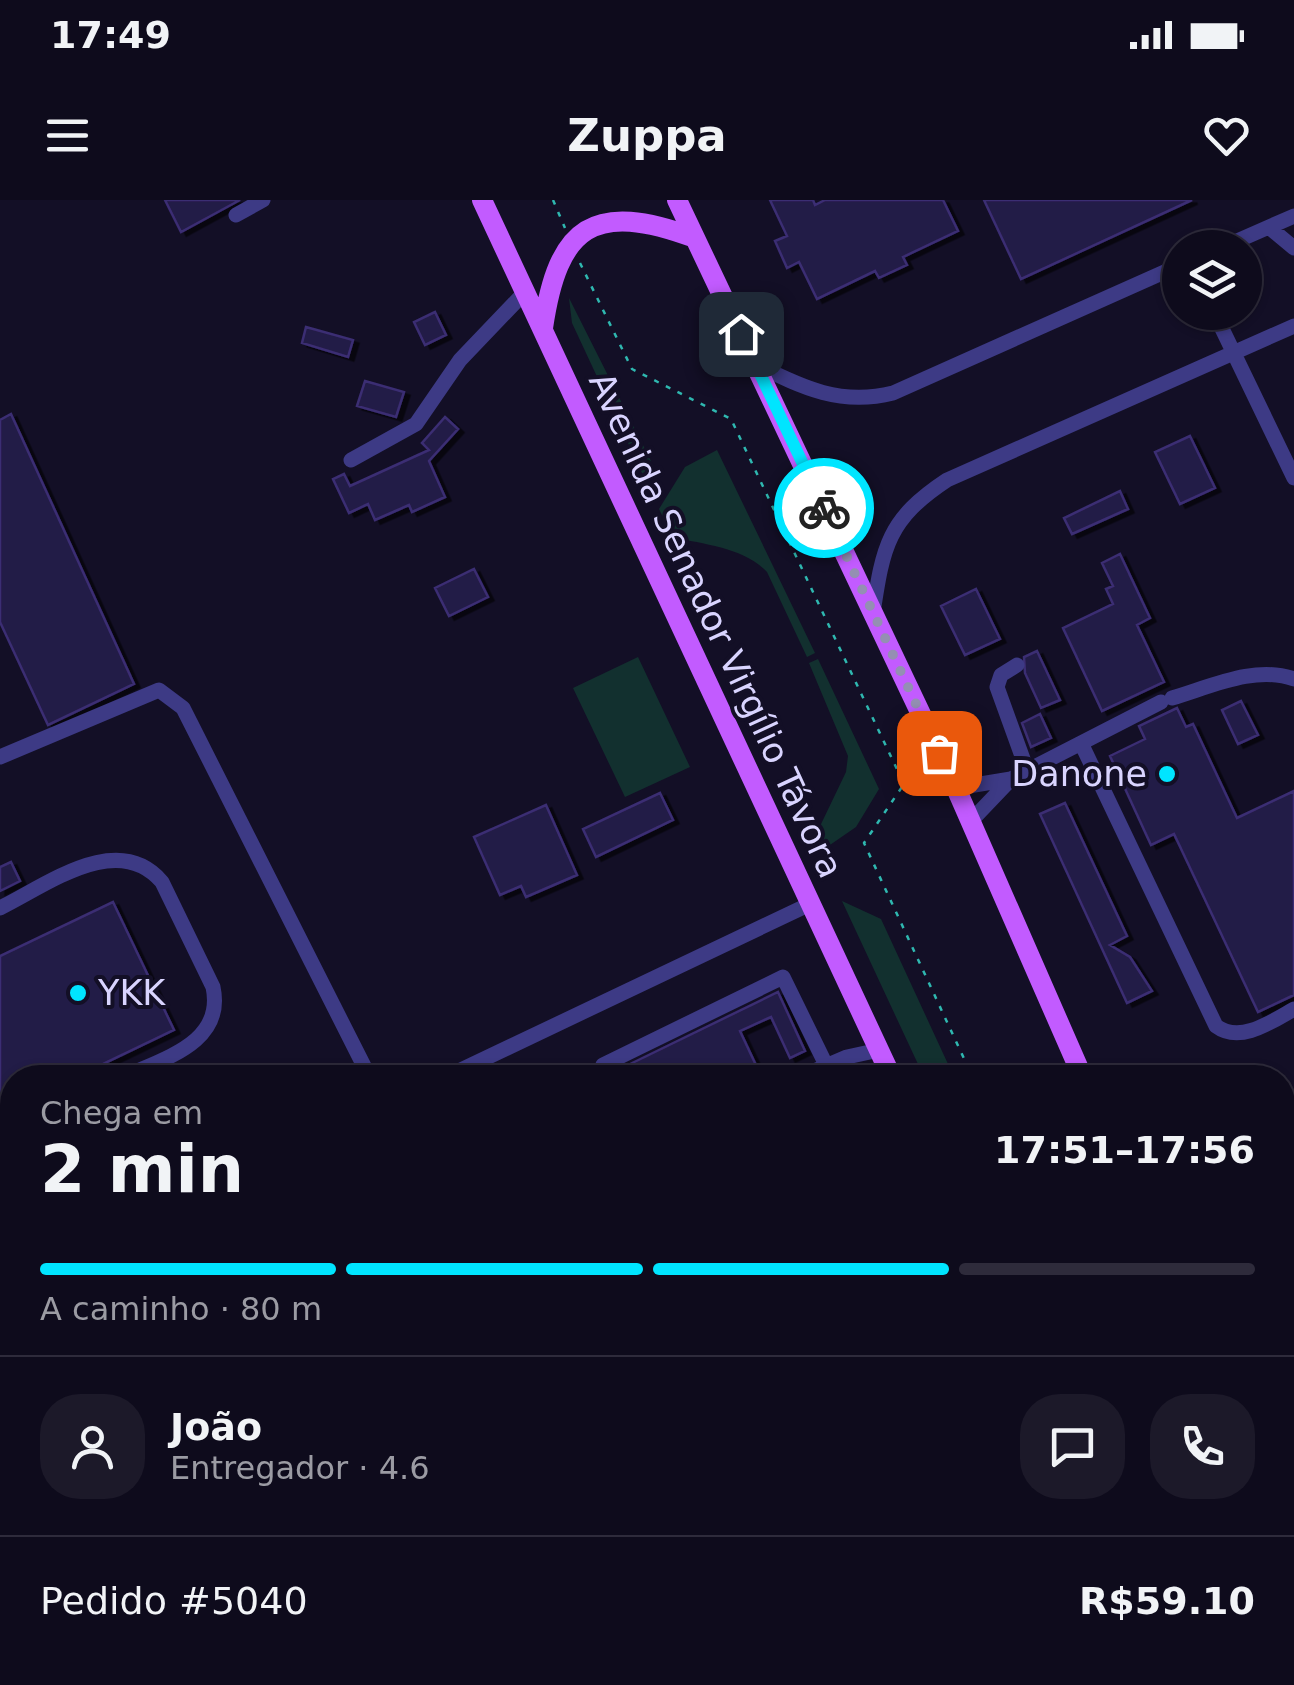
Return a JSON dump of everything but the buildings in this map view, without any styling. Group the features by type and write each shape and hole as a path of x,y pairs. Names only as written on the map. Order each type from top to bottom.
{"main road":[{"name":"Avenida Senador Virgílio Távora","path":"482,200 886,1065"},
{"path":"677,200 956,788 1077,1065"},
{"path":"543,331 551,276 570,239 598,218 617,213 644,214 695,238"}],"street":[{"path":"236,215 263,200"},
{"path":"1262,231 1294,216"},
{"path":"1270,228 1294,248"},
{"path":"757,365 836,398 880,396 1162,273"},
{"path":"352,460 416,424 460,360 525,292"},
{"path":"873,612 881,558 892,530 913,503 947,480 1236,356 1294,326"},
{"path":"1223,330 1294,478"},
{"path":"1017,666 1000,675 997,687 1027,770"},
{"path":"956,788 1010,779 1166,700 1249,676 1279,674 1294,679"},
{"path":"0,757 159,690 183,708 363,1065"},
{"path":"1081,743 1216,1026 1233,1034 1245,1032 1294,1009"},
{"path":"970,822 1010,779"},
{"path":"0,908 90,863 116,858 150,868 162,882 213,987 217,1006 206,1033 198,1040 148,1065"},
{"path":"471,1065 810,904"},
{"path":"603,1065 783,977 826,1065"},
{"path":"831,1065 847,1056 879,1050"}],"path":[{"path":"553,200 632,369 731,418 904,784 864,843 967,1065"}],"green space":[{"path":"569,298 651,461 655,476 649,488 572,323"},
{"path":"717,450 815,653 807,657 767,572 735,552 673,537 659,509 685,467"},
{"path":"638,657 690,767 625,797 573,688"},
{"path":"818,659 879,789 856,827 827,847 811,845 846,772 848,756 809,663"},
{"path":"842,901 881,919 948,1065 918,1065"}],"way so far":[{"path":"824,508 939,753"}],"place":[{"name":"Danone","path":"1167,774"},
{"name":"YKK","path":"78,993"}],"route":[{"path":"741,334 824,508"}]}
